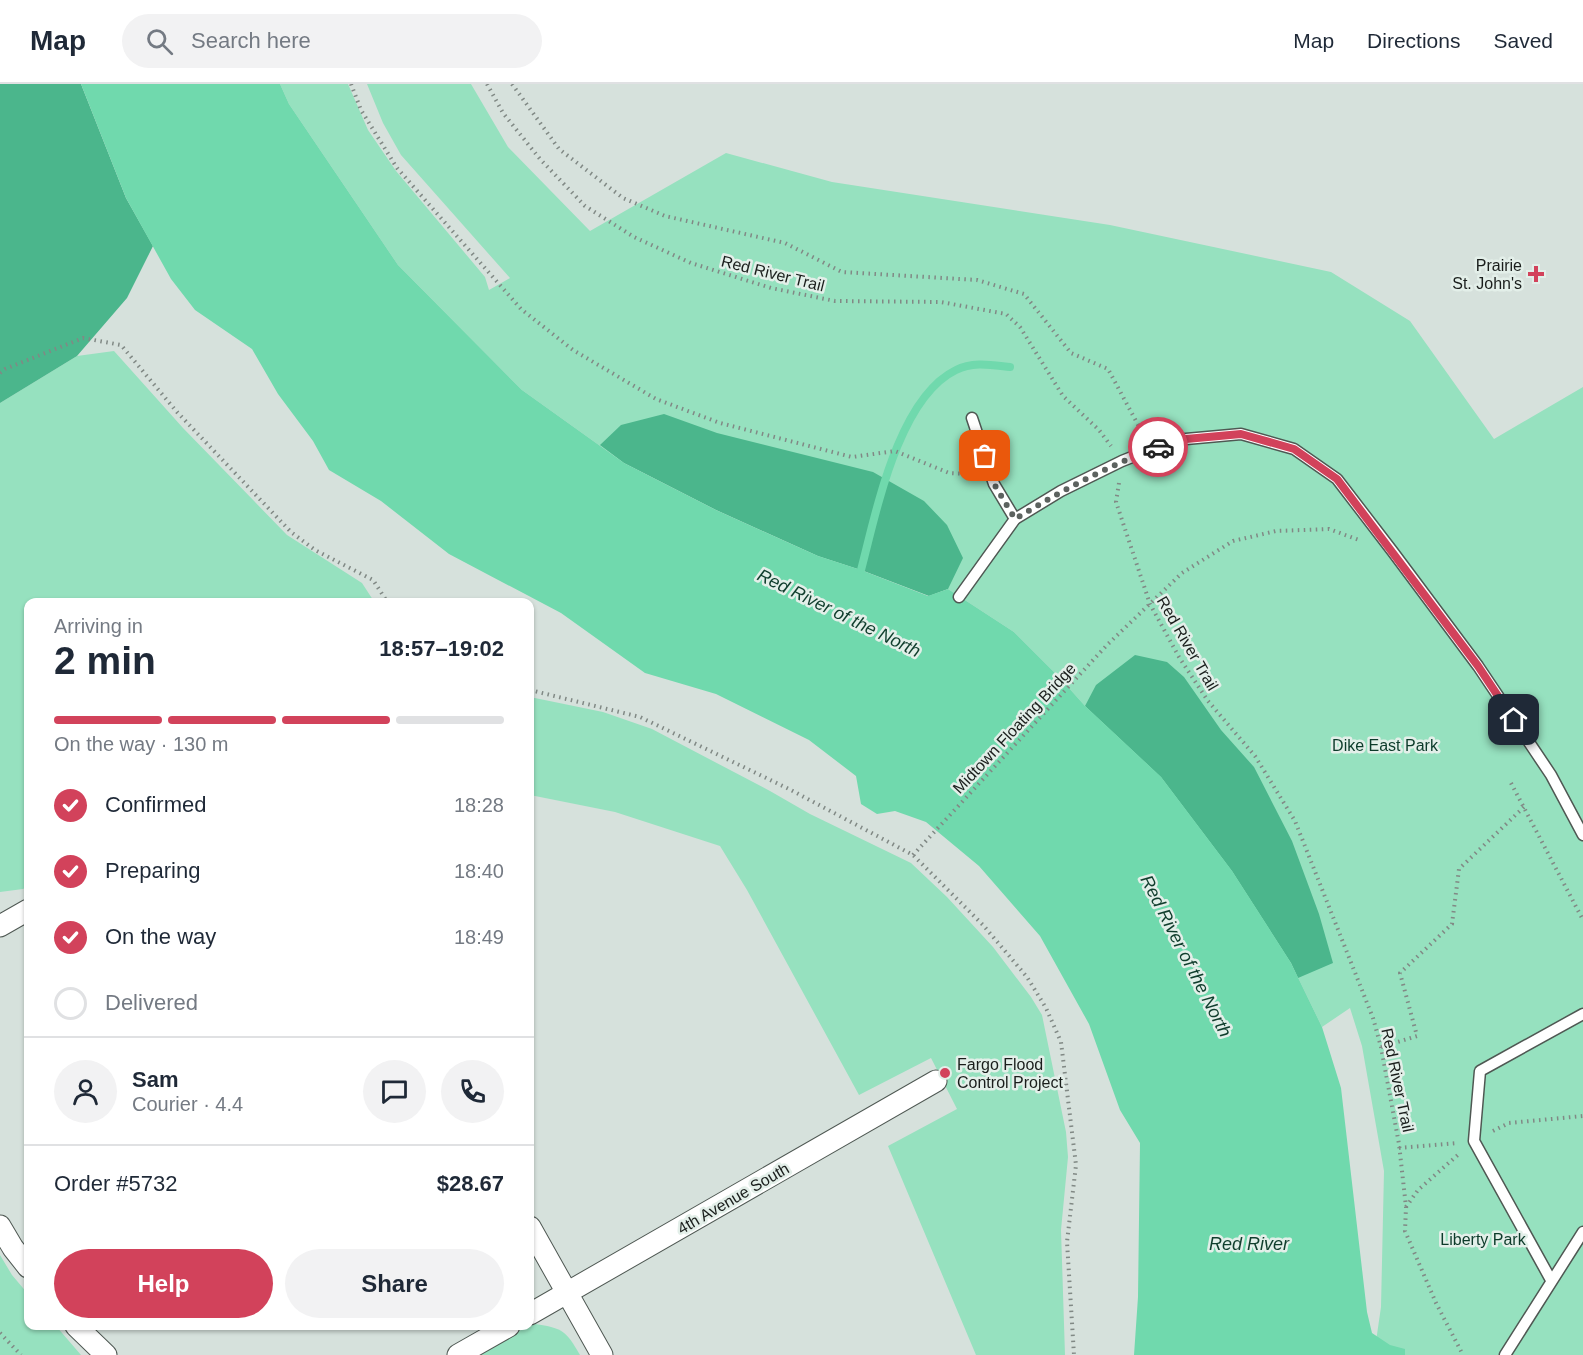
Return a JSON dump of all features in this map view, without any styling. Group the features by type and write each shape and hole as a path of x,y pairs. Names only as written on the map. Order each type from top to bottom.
{"street":[{"path":"0,926 24,912"},
{"name":"4th Avenue South","path":"534,1312 936,1081"},
{"path":"0,1226 24,1262"},
{"path":"534,1234 602,1355"},
{"path":"80,1330 106,1355"},
{"path":"458,1355 502,1330"}],"lane":[{"path":"972,418 994,484 1015,519"},
{"path":"959,597 1015,519 1061,491 1122,461 1175,440 1241,434 1294,449 1337,479 1393,552 1485,676 1551,775 1583,835"},
{"path":"1551,1280 1474,1141 1480,1071 1583,1014"},
{"path":"1505,1355 1583,1232"}],"path":[{"path":"351,84 361,110 397,168 521,309 573,350 656,399 720,423 852,457 895,451 949,472 991,475"},
{"name":"Red River Trail","path":"487,84 503,113 525,141 585,206 634,237 691,263 771,288 835,301 942,302 1006,314 1020,327 1063,396 1099,430 1122,461 1116,502 1150,604 1179,657 1208,701 1255,756 1294,821 1373,1018 1381,1047 1399,1144 1406,1207 1405,1231 1436,1303 1463,1355"},
{"path":"512,84 559,149 623,198 665,216 785,243 842,272 977,280 1024,294 1071,353 1108,369 1151,449"},
{"path":"0,373 4,369 83,338 121,345 177,412 291,532 315,550 373,580 384,598"},
{"name":"Midtown Floating Bridge","path":"913,855 1107,645 1182,573 1233,541 1276,531 1329,528 1393,552"},
{"path":"534,691 640,717 789,789 913,855 983,925 1027,977 1046,1008 1061,1042 1076,1165 1067,1242 1074,1355"},
{"path":"1511,783 1583,920"},
{"path":"1381,1047 1417,1036 1400,973 1452,924 1459,869 1524,807"},
{"path":"1406,1207 1418,1190 1474,1141"},
{"path":"0,1333 21,1355"}],"green space":[{"path":"280,84 348,84 368,130 396,171 485,277 489,290 510,278 401,155 383,123 367,84 471,84 508,147 590,231 726,153 832,182 1110,225 1331,272 1410,321 1494,439 1583,387 1583,1355 1374,1355 1381,1307 1384,1171 1362,1046 1350,1008 1322,1027 1291,963 1085,706 1014,632 948,589 861,570 818,556 624,463 522,390 398,265 289,104"},
{"path":"114,351 183,428 287,535 362,583 372,598 24,598 24,888 0,892 0,403 77,356"},
{"path":"534,698 603,712 652,729 810,814 911,863 947,897 993,947 1042,1015 1066,1132 1068,1157 1061,1230 1065,1355 976,1355 888,1146 957,1109 931,1058 859,1095 747,890 720,846 615,812 534,796"},
{"path":"0,1255 24,1289 24,1330 59,1330 81,1355 0,1355"},
{"path":"534,1324 552,1327 563,1332 580,1355 476,1355 514,1333 521,1330 534,1330"}],"shaded area":[{"path":"0,84 81,84 126,198 153,246 127,298 77,356 0,403"},
{"path":"664,414 717,433 873,472 924,501 947,525 963,558 948,589 929,596 818,556 716,510 624,463 600,445 621,425"},
{"path":"1135,655 1167,662 1184,677 1221,730 1254,767 1292,841 1319,914 1333,963 1298,978 1291,963 1232,871 1161,777 1085,706 1096,685"}],"water":[{"name":"Red River","path":"81,84 280,84 289,104 398,265 522,390 624,463 716,510 818,556 928,596 948,589 1014,632 1085,706 1161,777 1232,871 1291,963 1322,1027 1341,1088 1367,1312 1372,1333 1390,1345 1405,1349 1405,1355 1134,1355 1138,1297 1140,1143 1120,1110 1089,1024 1040,936 979,866 926,822 895,811 877,814 861,804 856,776 809,740 716,694 645,673 561,613 449,554 381,501 329,470 313,441 278,394 252,349 195,310 171,279 126,198"}],"waterway":[{"path":"861,570 892,459 919,405 936,384 962,367 983,364 1010,367"}],"way so far":[{"path":"985,456 994,484 1015,519 1061,491 1122,461 1158,447"}],"place":[{"name":"Prairie St. John's","path":"1536,274"},
{"name":"Fargo Flood Control Project","path":"945,1073"}],"route":[{"path":"1158,447 1175,440 1241,434 1294,449 1337,479 1478,666 1514,720"}],"water label":[{"name":"Red River of the North","path":"839,613"},
{"name":"Red River of the North","path":"1186,956"}],"park label":[{"name":"Dike East Park","path":"1385,745"},
{"name":"Liberty Park","path":"1483,1239"}]}
